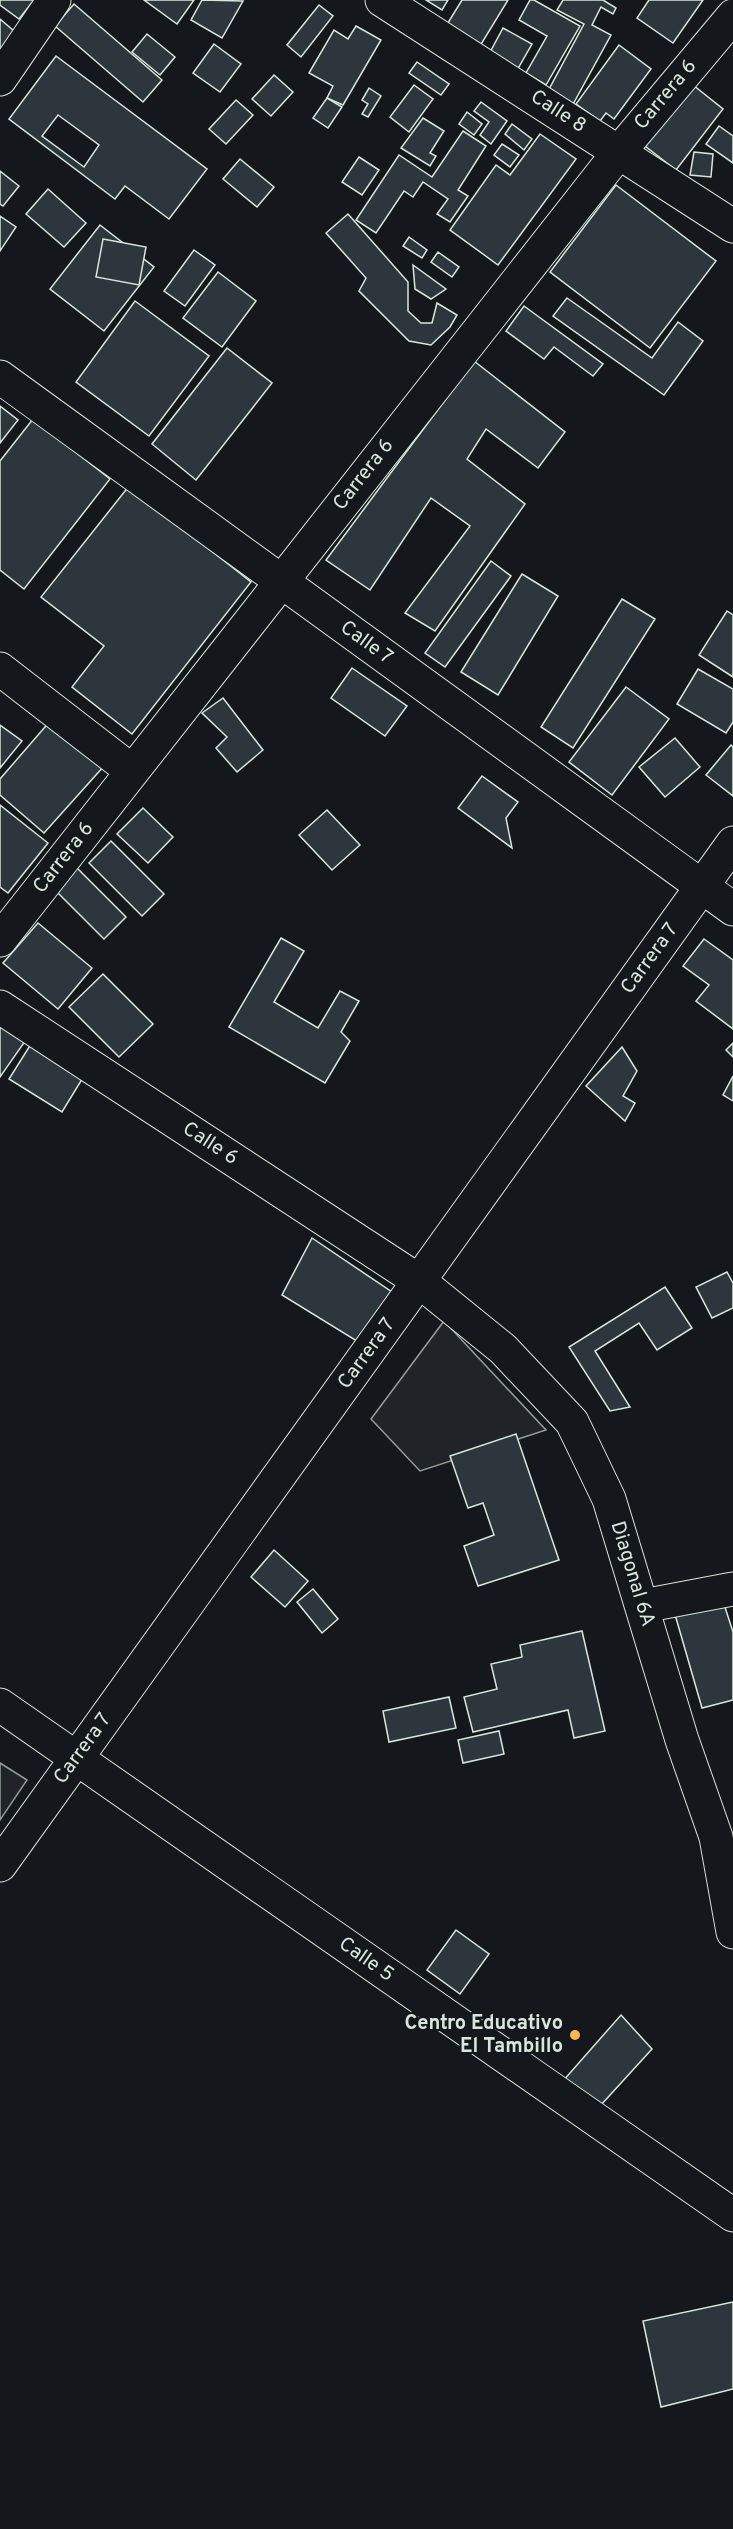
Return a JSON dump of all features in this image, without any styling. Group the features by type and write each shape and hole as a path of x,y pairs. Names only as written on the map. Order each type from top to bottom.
{"street":[{"path":"0,79 54,0"},
{"name":"Calle 8","path":"382,0 733,226"},
{"name":"Carrera 6","path":"0,940 619,152 733,16"},
{"name":"Calle 7","path":"0,377 733,909"},
{"path":"0,669 132,771"},
{"name":"Carrera 7","path":"0,1865 733,843"},
{"name":"Calle 6","path":"0,1007 419,1281"},
{"name":"Diagonal 6A","path":"419,1281 503,1349 572,1422 609,1499 682,1740 724,1840 733,1932"},
{"path":"643,1606 733,1589"},
{"name":"Calle 5","path":"0,1705 733,2215"}],"shaded area":[{"path":"444,1321 546,1430 420,1471 371,1419"},
{"path":"0,1763 27,1780 0,1820"}],"building":[{"path":"0,0 34,0 19,19 0,5"},
{"path":"144,0 194,0 177,24"},
{"path":"202,0 243,1 222,38 191,20"},
{"path":"426,0 448,0 442,10"},
{"path":"462,0 508,0 480,46 446,26"},
{"path":"530,0 534,0 580,26 546,85 526,73 547,36 519,20"},
{"path":"563,0 603,0 616,8 613,14 601,7 592,25 611,35 572,106 547,93 584,24 557,10"},
{"path":"649,0 703,0 673,43 637,18"},
{"path":"74,4 162,80 143,102 55,26"},
{"path":"319,5 333,16 301,57 287,45"},
{"path":"0,19 20,36 0,59"},
{"path":"356,26 381,40 343,105 327,98 333,86 309,73 334,30 348,39"},
{"path":"503,28 532,44 516,72 488,56"},
{"path":"147,34 175,57 160,75 132,52"},
{"path":"214,44 241,64 220,92 193,73"},
{"path":"619,45 651,69 614,119 606,113 600,121 576,104"},
{"path":"56,56 207,169 169,219 125,186 115,199 9,119","holes":["58,115 99,145 84,167 42,136"]},
{"path":"417,62 449,84 441,95 409,73"},
{"path":"274,75 293,92 271,116 252,99"},
{"path":"414,85 433,99 409,132 390,117"},
{"path":"693,85 723,109 676,170 645,146"},
{"path":"369,88 381,96 368,117 362,114 368,104 362,100"},
{"path":"327,98 342,107 328,128 313,118"},
{"path":"236,100 253,115 226,144 209,129"},
{"path":"481,102 507,121 491,144 480,135 489,122 474,111"},
{"path":"467,112 482,124 474,135 459,124"},
{"path":"423,118 444,131 430,153 436,156 430,166 401,148"},
{"path":"512,124 532,139 524,150 505,134"},
{"path":"719,126 733,136 733,163 706,144"},
{"path":"463,131 486,146 458,190 468,196 450,222 437,214 448,199 423,182 413,197 404,191 376,233 356,220 399,155 432,177"},
{"path":"540,134 576,159 498,265 450,230 496,165 510,175"},
{"path":"502,144 519,155 510,167 494,155"},
{"path":"694,152 713,154 711,177 690,175"},
{"path":"359,157 379,170 362,195 342,182"},
{"path":"240,159 274,187 257,207 223,179"},
{"path":"0,171 19,186 3,206 0,204"},
{"path":"616,185 716,261 650,348 550,272"},
{"path":"48,189 86,223 64,247 26,214"},
{"path":"348,214 408,282 408,311 421,323 432,323 437,303 457,315 450,327 431,345 409,341 359,291 366,278 326,233"},
{"path":"0,216 16,227 0,251"},
{"path":"100,225 154,267 104,331 50,289"},
{"path":"409,237 427,250 422,258 403,246"},
{"path":"103,239 146,247 139,285 96,277"},
{"path":"194,250 215,265 185,306 164,291"},
{"path":"438,252 459,267 452,277 431,262"},
{"path":"413,265 446,289 431,299 415,289"},
{"path":"218,272 256,301 222,347 183,318"},
{"path":"567,298 652,358 678,322 703,341 664,395 553,316"},
{"path":"135,301 209,356 149,436 76,382"},
{"path":"524,306 603,364 593,376 554,347 544,359 506,331"},
{"path":"227,348 272,383 196,480 152,444"},
{"path":"474,361 565,432 538,468 486,429 467,459 525,504 435,631 405,613 470,526 431,498 370,590 326,560"},
{"path":"0,406 18,420 0,443"},
{"path":"33,419 110,479 24,589 0,570 0,461"},
{"path":"129,486 251,582 132,734 72,687 104,646 41,597"},
{"path":"491,561 511,576 445,667 425,653"},
{"path":"522,574 558,596 498,695 461,672"},
{"path":"622,599 655,619 573,748 541,727"},
{"path":"727,611 733,615 733,677 699,655"},
{"path":"352,668 407,706 385,736 331,698"},
{"path":"698,669 733,689 733,722 726,733 677,704"},
{"path":"626,687 669,719 612,795 569,762"},
{"path":"223,698 263,750 237,772 216,748 227,737 202,713"},
{"path":"51,720 104,766 44,833 0,795 0,779"},
{"path":"0,725 22,741 0,768"},
{"path":"675,738 700,767 665,797 639,767"},
{"path":"731,745 733,747 733,796 706,775"},
{"path":"482,776 518,802 506,818 512,848 458,808"},
{"path":"0,805 48,843 8,893 0,887"},
{"path":"143,808 173,837 148,863 117,834"},
{"path":"327,810 360,845 332,870 299,835"},
{"path":"111,841 164,894 142,916 89,863"},
{"path":"76,867 126,917 104,939 54,889"},
{"path":"38,923 92,968 58,1009 3,963"},
{"path":"281,938 304,951 274,1002 318,1028 340,991 359,1001 341,1032 350,1041 325,1083 229,1027"},
{"path":"704,939 733,960 733,1029 696,1001 709,985 683,966"},
{"path":"103,974 153,1024 119,1057 69,1007"},
{"path":"0,1017 28,1037 0,1077"},
{"path":"733,1043 733,1057 726,1050"},
{"path":"31,1044 84,1076 62,1112 9,1079"},
{"path":"622,1047 637,1071 623,1096 635,1103 625,1121 586,1086"},
{"path":"733,1076 733,1101 723,1095"},
{"path":"312,1238 392,1292 360,1343 282,1295"},
{"path":"727,1272 733,1283 733,1308 712,1318 696,1287"},
{"path":"665,1287 692,1328 657,1350 639,1323 595,1351 630,1407 610,1411 569,1347"},
{"path":"516,1434 559,1560 478,1586 464,1546 494,1535 483,1503 468,1508 450,1456"},
{"path":"274,1550 308,1581 285,1607 251,1577"},
{"path":"313,1589 338,1619 322,1633 297,1602"},
{"path":"723,1601 733,1632 733,1700 702,1708 674,1611"},
{"path":"582,1631 605,1731 574,1738 568,1710 473,1732 464,1697 497,1689 491,1664 522,1657 520,1645"},
{"path":"449,1697 456,1728 389,1742 383,1711"},
{"path":"499,1731 504,1754 463,1763 458,1740"},
{"path":"456,1930 489,1954 460,1994 427,1970"},
{"path":"621,2015 652,2049 600,2106 562,2082"},
{"path":"733,2302 733,2389 661,2407 643,2321"}],"place":[{"name":"Centro Educativo El Tambillo","path":"575,2035"}]}
